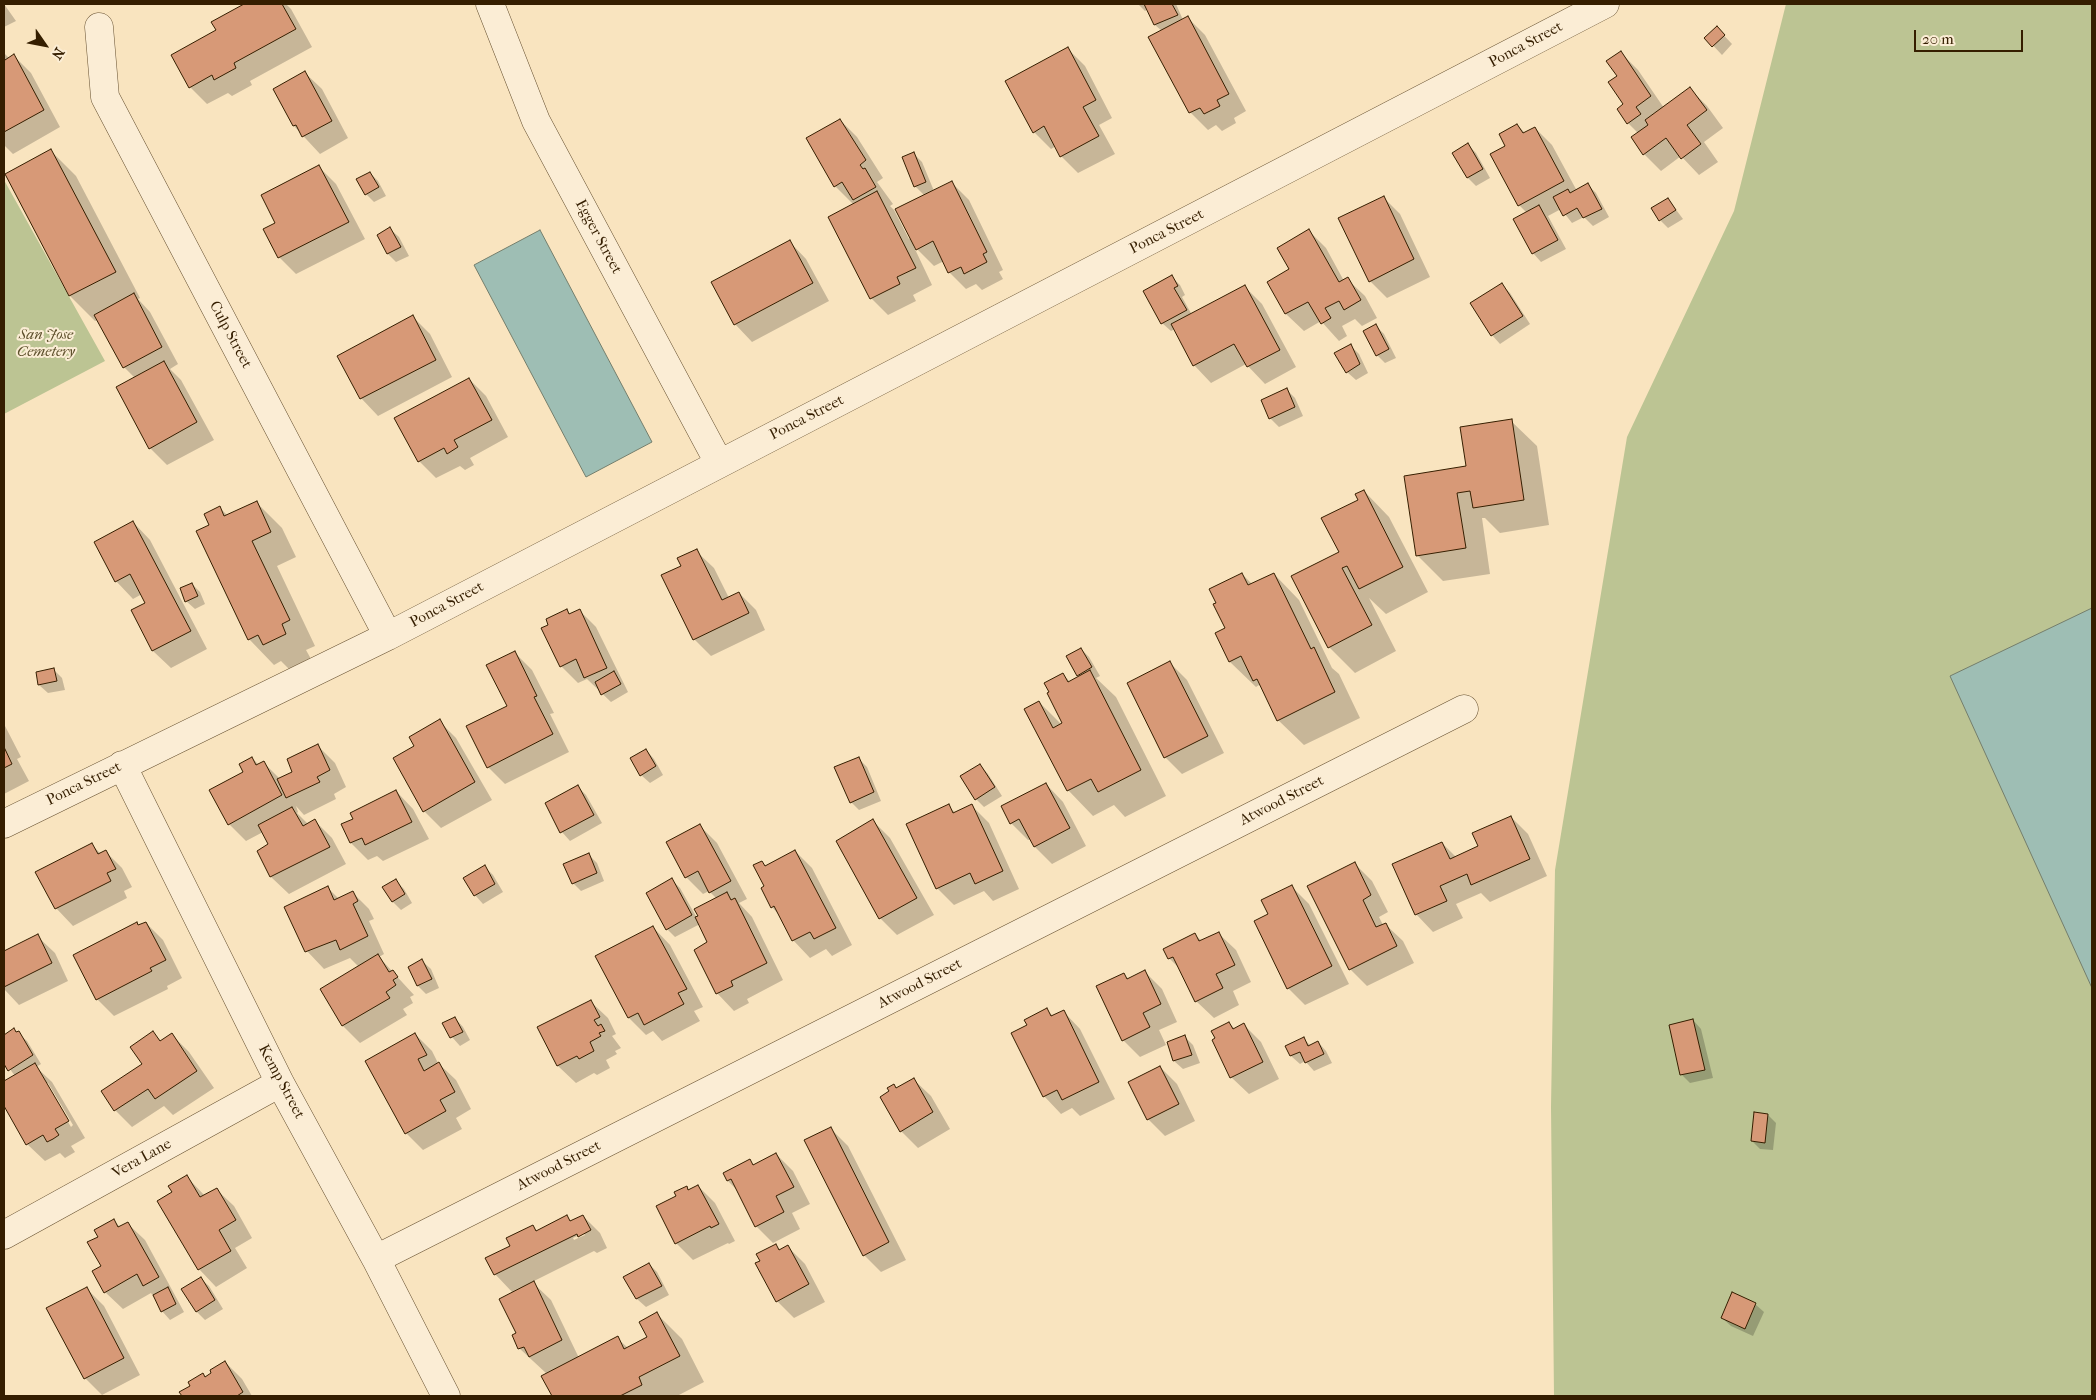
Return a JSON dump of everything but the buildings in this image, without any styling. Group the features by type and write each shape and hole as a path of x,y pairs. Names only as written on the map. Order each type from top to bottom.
{"street":[{"name":"Egger Street","path":"490,4 536,121 719,463"},
{"name":"Ponca Street","path":"4,824 388,636 1605,4"},
{"name":"Culp Street","path":"99,27 105,97 388,636"},
{"name":"Atwood Street","path":"376,1259 1464,709"},
{"name":"Kemp Street","path":"122,765 280,1083 376,1259 437,1393"},
{"name":"Vera Lane","path":"4,1235 280,1083"}],"green space":[{"path":"1786,4 2092,4 2092,1396 1554,1396 1551,1107 1555,870 1627,437 1734,211"},
{"name":"San Jose Cemetery","path":"4,180 105,361 4,414"}],"water":[{"path":"540,230 652,442 586,477 474,265"},
{"path":"2092,608 2092,988 1950,676"}]}
